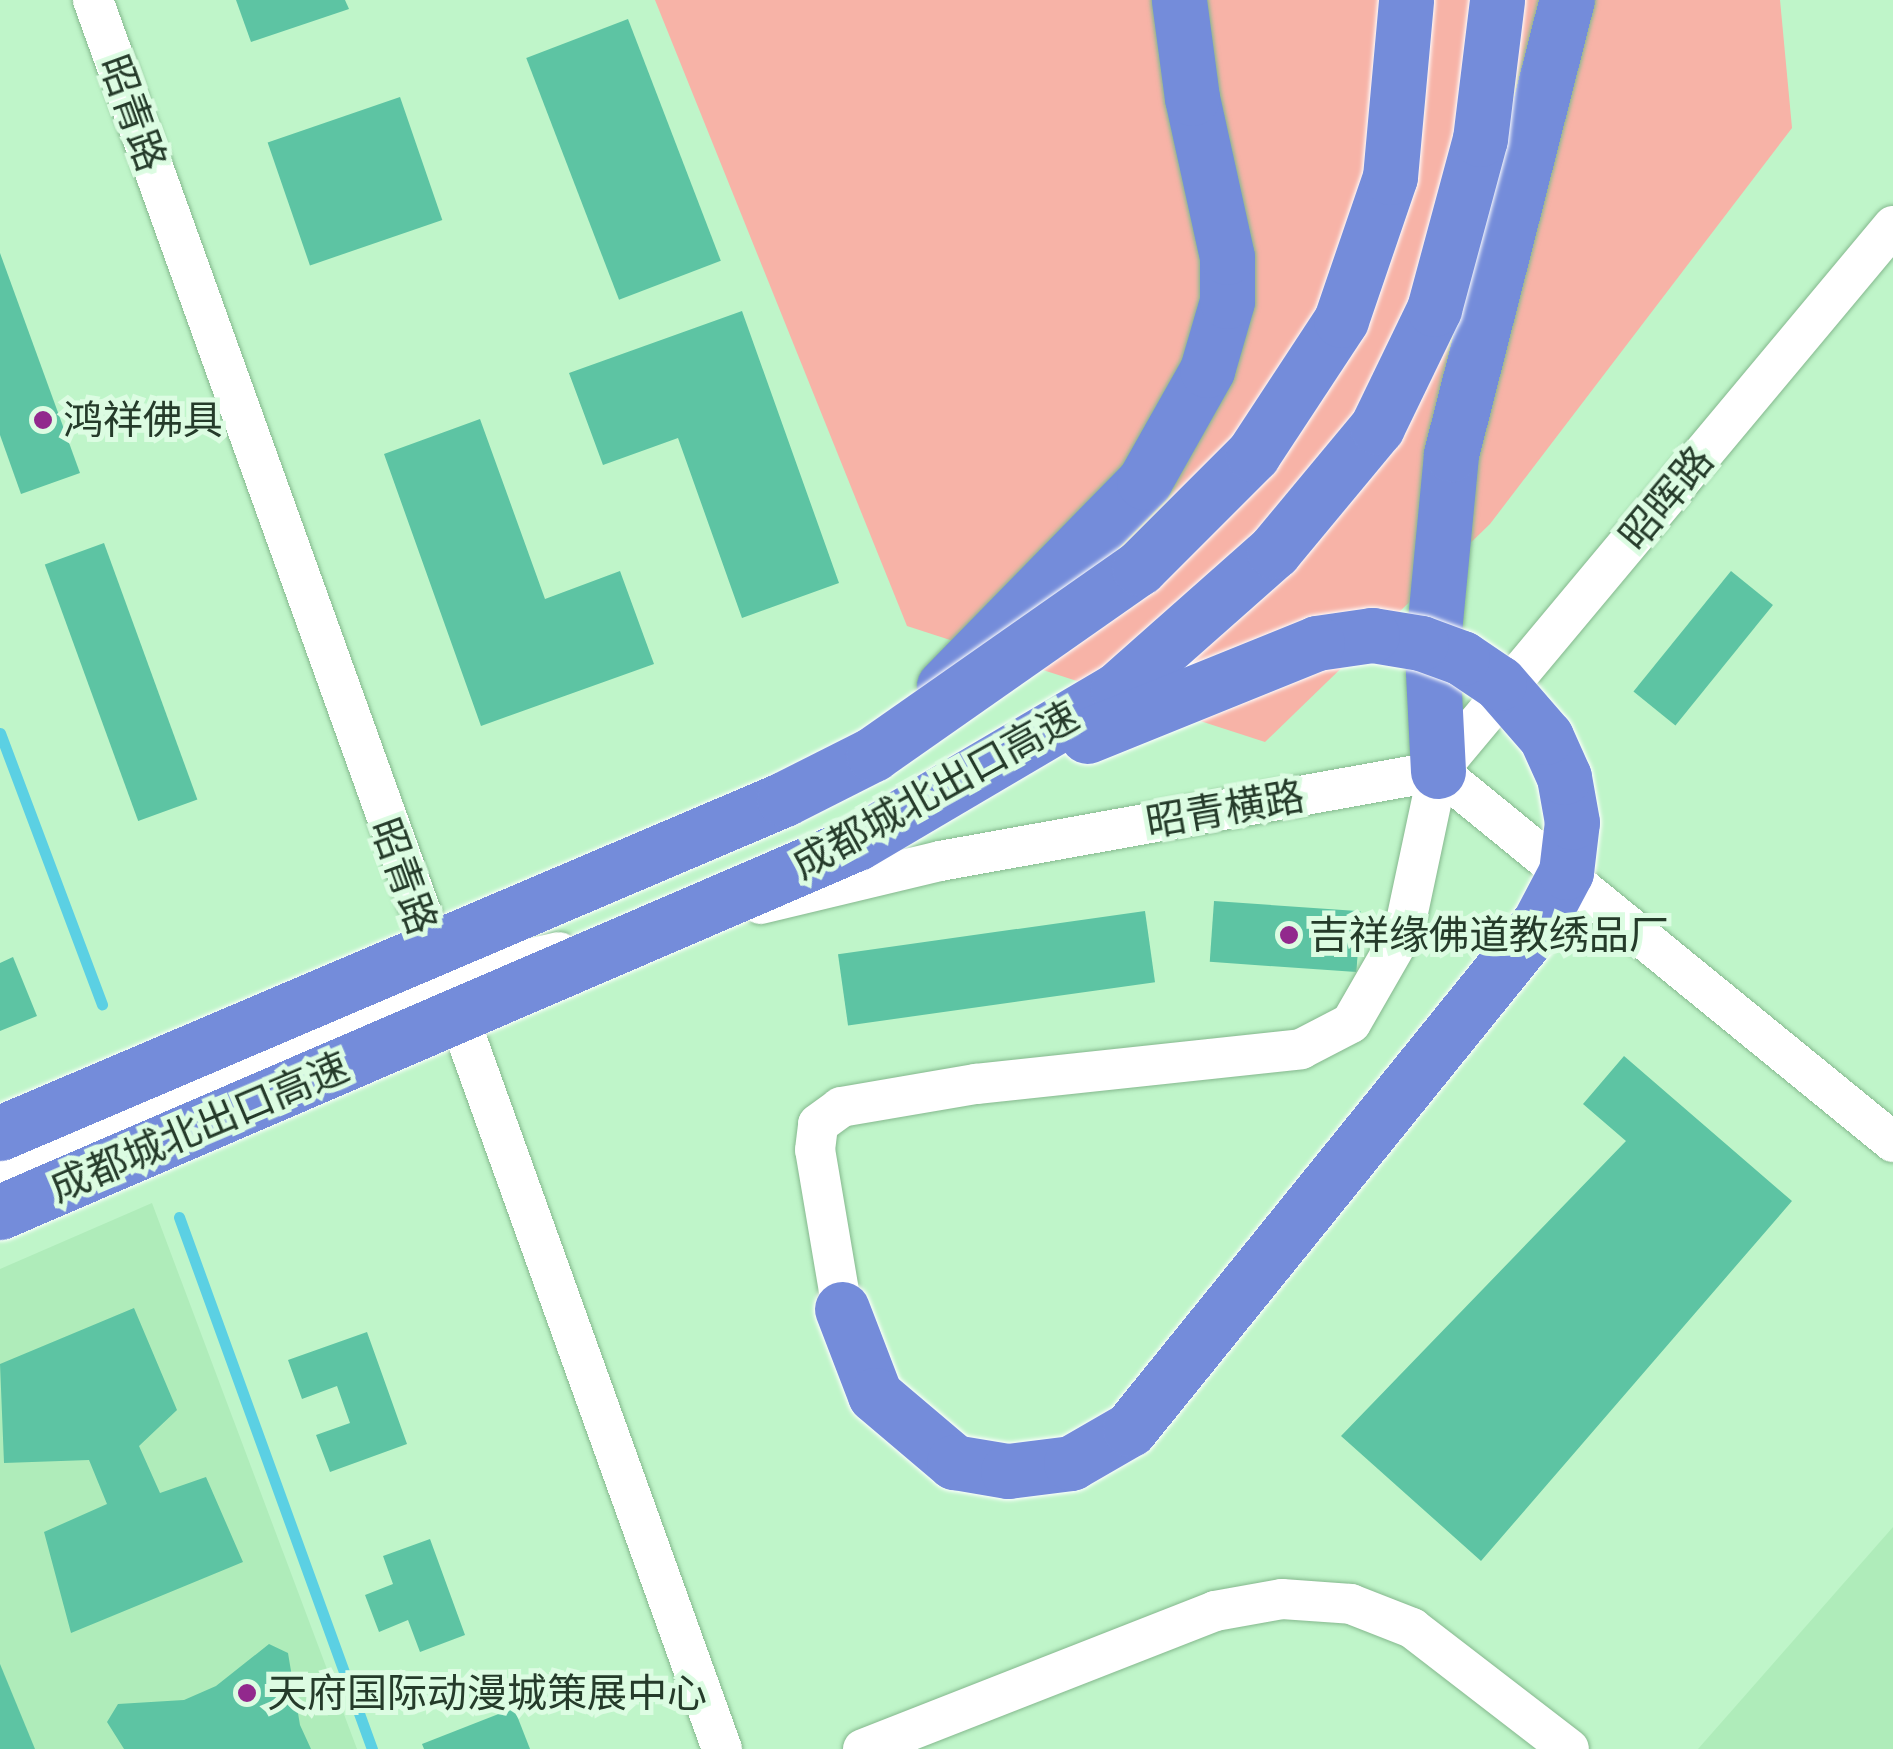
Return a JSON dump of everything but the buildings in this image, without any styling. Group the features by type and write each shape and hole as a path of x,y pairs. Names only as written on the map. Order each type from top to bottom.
{"highway":[{"path":"873,754 1144,482 1208,370 1227,300 1227,256 1179,0"},
{"name":"成都城北出口高速","path":"0,1133 784,799 873,754 1139,568 1253,454 1341,320 1390,177 1406,0"},
{"name":"成都城北出口高速","path":"0,1212 857,843 1118,689 1274,552 1377,427 1434,309 1480,139 1497,0"},
{"path":"1438,771 1432,652 1451,454 1567,0"},
{"path":"842,1308 875,1395 954,1462 1008,1472 1070,1463 1130,1428 1539,923 1566,872 1572,822 1564,778 1524,706 1462,658 1372,635 1262,661 857,843"}],"street":[{"name":"昭青路","path":"93,0 440,980 722,1749"},
{"name":"昭晖路","path":"1438,771 1893,226"},
{"name":"昭青横路","path":"0,1170 440,980 940,861 1438,771"},
{"path":"842,1308 815,1150 818,1124 841,1107 976,1084 1301,1049 1352,1023 1404,931 1438,771 1893,1142"},
{"path":"863,1749 1215,1611 1282,1600 1351,1604 1412,1628 1569,1749"}],"shaded area":[{"path":"655,0 1780,0 1792,128 1490,524 1265,742 907,626"},
{"path":"152,1203 357,1749 0,1749 0,1269"},
{"path":"1893,1527 1893,1749 1698,1749"}],"waterway":[{"path":"0,733 102,1005"},
{"path":"179,1217 372,1749"}],"place":[{"name":"鸿祥佛具","path":"43,420"},
{"name":"吉祥缘佛道教绣品厂","path":"1289,935"},
{"name":"天府国际动漫城策展中心","path":"247,1693"}]}
